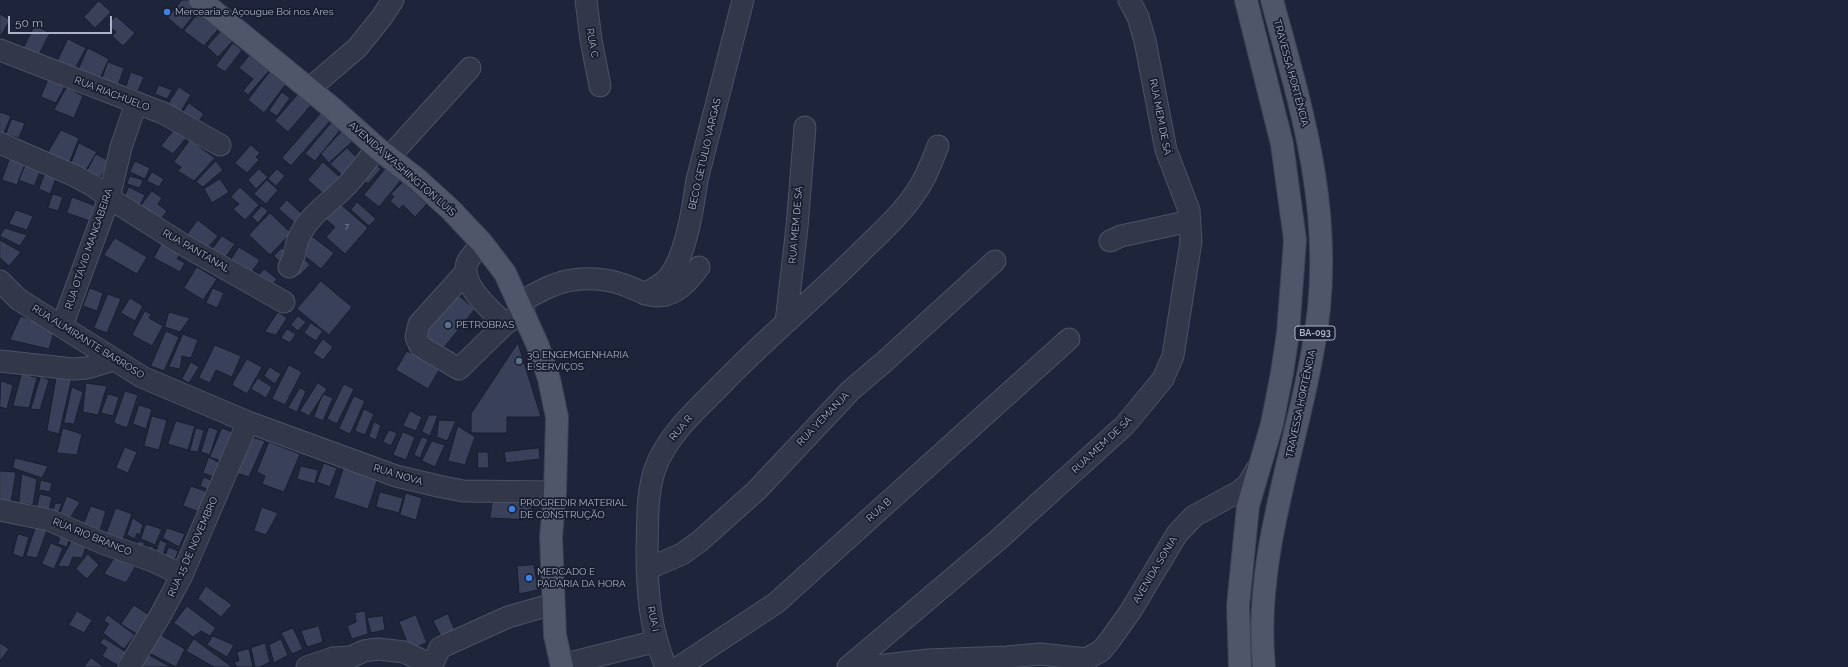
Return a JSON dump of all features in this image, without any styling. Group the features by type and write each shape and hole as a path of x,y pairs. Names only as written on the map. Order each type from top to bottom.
{"main road":[{"name":"AVENIDA WASHINGTON LUÍS","path":"200,0 451,210 482,243 505,273 522,307 538,346 549,379 557,417 555,492 551,538 555,635 562,666"},
{"name":"BA-093","path":"1240,667 1238,606 1248,506 1272,424 1288,333 1295,240 1282,144 1246,0"},
{"name":"TRAVESSA HORTÊNCIA","path":"1264,667 1262,609 1271,544 1306,385 1315,331 1321,281 1322,238 1319,200 1307,133 1272,0"}],"street":[{"path":"308,89 357,48 382,17 393,0"},
{"name":"RUA C","path":"586,0 591,40 600,86"},
{"name":"BECO GETÚLIO VARGAS","path":"645,294 668,277 686,238 697,180 743,0"},
{"name":"RUA MEM DE SÁ","path":"848,667 998,540 1125,425 1149,398 1163,379 1173,356 1191,241 1189,210 1166,150 1145,41 1138,17 1129,0"},
{"name":"RUA RIACHUELO","path":"0,50 136,104 163,113 220,145"},
{"path":"289,267 295,258 296,244 306,225 317,212 383,152 470,68"},
{"name":"RUA OTÁVIO MANGABEIRA","path":"62,326 109,198 121,147 136,104"},
{"name":"RUA MEM DE SÁ","path":"786,322 805,127"},
{"name":"RUA PANTANAL","path":"0,143 75,176 95,187 109,198 182,244 284,302"},
{"path":"786,322 822,291 905,206 928,172 938,146"},
{"path":"1110,241 1121,236 1190,221"},
{"path":"482,243 468,262 465,273 419,324 416,337 420,346 459,369 522,307 562,282 573,280 618,283 645,294 664,296 682,287 699,267"},
{"name":"RUA YEMANJA","path":"647,569 682,554 700,541 757,490 851,390 995,261"},
{"path":"465,273 471,287 505,324"},
{"name":"RUA ALMIRANTE BARROSO","path":"0,281 9,299 62,326 114,360 142,376 248,422"},
{"name":"RUA R","path":"647,569 648,503 652,480 659,459 668,443 695,410 754,350 786,322"},
{"name":"RUA B","path":"679,667 776,603 1069,339"},
{"path":"0,361 73,369 87,368 114,360"},
{"name":"RUA NOVA","path":"248,422 396,476 438,486 463,491 555,492"},
{"name":"RUA 15 DE NOVEMBRO","path":"129,667 160,616 182,575 248,422"},
{"name":"AVENIDA SONIA","path":"1085,663 1100,651 1110,640 1130,612 1177,534 1194,516 1240,491 1248,484 1256,471 1272,424"},
{"name":"RUA RIO BRANCO","path":"0,510 49,520 106,544 153,561 182,575"},
{"name":"RUA I","path":"647,569 648,599 660,654 666,667"},
{"path":"307,667 333,658 351,657 364,651 378,649 404,652 431,667 440,648 508,617 553,604"},
{"path":"562,666 657,641"},
{"path":"868,667 928,660 1007,657 1040,654 1085,663"}],"building":[{"path":"182,0 188,0 199,9 182,30 168,18"},
{"path":"99,1 111,12 95,28 84,17"},
{"path":"200,11 220,27 204,46 184,31"},
{"path":"0,14 10,20 0,37"},
{"path":"116,16 135,33 123,46 112,36 116,32 108,25"},
{"path":"35,25 50,33 36,60 21,53"},
{"path":"223,29 235,39 218,57 207,47"},
{"path":"68,39 86,48 73,72 56,64"},
{"path":"233,43 242,50 225,72 216,66"},
{"path":"88,48 109,59 98,83 77,73"},
{"path":"256,48 275,64 248,95 243,91 253,79 239,68"},
{"path":"108,62 124,68 117,88 102,79"},
{"path":"273,68 289,80 264,113 248,100"},
{"path":"131,72 144,77 138,91 126,87"},
{"path":"49,78 66,84 56,103 41,97"},
{"path":"159,85 172,90 167,99 155,94"},
{"path":"67,87 83,96 74,118 54,110"},
{"path":"179,87 191,95 179,114 167,106"},
{"path":"282,92 290,98 277,116 269,111"},
{"path":"299,93 312,104 288,132 275,121"},
{"path":"189,103 204,114 196,125 181,115"},
{"path":"0,112 11,116 4,133 0,132"},
{"path":"321,113 330,121 291,166 282,158"},
{"path":"12,119 25,123 19,138 6,134"},
{"path":"332,122 341,129 315,161 305,154"},
{"path":"175,129 186,138 173,154 161,146"},
{"path":"61,130 79,138 68,166 46,156"},
{"path":"343,130 354,140 329,163 321,154"},
{"path":"190,140 215,158 194,181 178,171 181,167 174,162"},
{"path":"79,143 97,152 86,170 71,164"},
{"path":"251,145 260,153 256,157 259,160 247,173 235,163"},
{"path":"347,148 359,160 344,177 330,164"},
{"path":"12,153 27,159 17,185 2,180"},
{"path":"96,154 109,161 101,177 86,173"},
{"path":"371,160 381,169 368,184 358,176"},
{"path":"135,161 150,168 145,179 130,172"},
{"path":"216,161 223,170 203,187 196,182"},
{"path":"27,162 42,168 34,186 19,180"},
{"path":"323,162 342,179 326,196 308,180"},
{"path":"386,168 401,180 379,207 364,195"},
{"path":"259,169 268,177 256,189 248,180"},
{"path":"277,169 285,176 276,186 268,179"},
{"path":"46,171 57,176 50,194 39,189"},
{"path":"152,172 164,179 159,187 147,181"},
{"path":"130,176 143,180 140,188 127,184"},
{"path":"220,179 229,192 212,203 204,189"},
{"path":"267,180 278,190 266,204 254,194"},
{"path":"403,182 427,204 415,217 403,205 399,209 390,201 394,197 391,194"},
{"path":"129,187 145,195 139,207 123,199"},
{"path":"240,187 259,205 245,220 233,209 239,204 231,197"},
{"path":"152,191 162,198 158,204 167,211 157,225 137,211"},
{"path":"53,194 63,197 58,211 48,208"},
{"path":"72,197 98,207 93,222 67,213"},
{"path":"287,200 304,216 296,224 279,209"},
{"path":"338,202 368,228 345,254 326,237 335,227 324,218"},
{"path":"357,202 376,219 369,226 351,210"},
{"path":"262,206 268,211 258,223 252,217"},
{"path":"16,210 33,216 27,230 9,224"},
{"path":"270,213 291,233 270,255 249,235"},
{"path":"198,220 218,236 205,251 186,236"},
{"path":"5,228 27,235 20,246 0,236"},
{"path":"309,234 334,253 321,269 301,253"},
{"path":"222,236 235,244 222,262 209,254"},
{"path":"115,238 147,257 137,274 104,255"},
{"path":"0,240 21,252 9,266 0,258"},
{"path":"163,241 181,251 177,259 185,263 180,272 154,258"},
{"path":"239,247 260,260 249,276 229,263"},
{"path":"282,248 293,258 284,266 274,256"},
{"path":"301,255 310,265 299,276 292,269"},
{"path":"197,267 217,279 203,300 184,288"},
{"path":"264,269 277,279 269,289 256,279"},
{"path":"321,281 352,307 329,335 297,309"},
{"path":"90,288 103,293 97,311 83,306"},
{"path":"213,288 224,293 217,308 206,303"},
{"path":"108,294 121,299 107,333 94,328"},
{"path":"458,295 475,309 441,351 423,337"},
{"path":"130,298 143,306 135,321 121,313"},
{"path":"145,311 151,314 149,318 163,326 152,346 132,335"},
{"path":"169,312 190,318 180,332 165,327"},
{"path":"278,312 287,318 276,335 265,332"},
{"path":"21,316 55,329 49,349 10,340"},
{"path":"298,316 306,322 298,331 291,325"},
{"path":"311,323 323,331 316,341 304,333"},
{"path":"287,329 296,334 290,343 281,338"},
{"path":"166,331 179,337 164,371 151,366"},
{"path":"183,334 198,340 191,358 182,356 180,369 169,367"},
{"path":"323,339 333,347 323,360 313,353"},
{"path":"518,343 541,417 507,417 507,433 471,433 471,414"},
{"path":"215,345 241,356 232,377 216,370 210,383 199,378"},
{"path":"407,351 439,370 428,389 396,370"},
{"path":"247,359 262,367 247,394 232,385"},
{"path":"191,362 199,367 189,383 182,379"},
{"path":"289,365 302,372 285,405 272,399"},
{"path":"270,367 281,374 275,384 264,376"},
{"path":"22,373 37,378 29,408 13,406"},
{"path":"57,374 72,378 59,434 47,431"},
{"path":"41,376 49,380 40,410 31,409"},
{"path":"258,378 272,387 266,398 251,389"},
{"path":"1,381 13,385 7,409 0,407"},
{"path":"86,383 107,386 98,415 83,412"},
{"path":"318,383 327,389 309,416 300,411"},
{"path":"344,384 354,389 337,424 327,419"},
{"path":"72,387 83,392 74,424 64,423"},
{"path":"300,388 306,391 297,412 288,408"},
{"path":"125,391 138,395 127,428 114,423"},
{"path":"108,394 119,397 113,416 101,413"},
{"path":"323,394 333,398 323,421 314,417"},
{"path":"354,396 365,401 350,434 339,429"},
{"path":"139,405 152,409 146,429 133,424"},
{"path":"364,409 374,414 365,435 355,431"},
{"path":"410,411 422,417 416,431 403,426"},
{"path":"429,415 438,415 430,436 422,432"},
{"path":"152,416 167,420 159,450 144,446"},
{"path":"439,420 456,421 447,441 437,437"},
{"path":"176,421 195,426 188,450 168,444"},
{"path":"374,422 381,425 376,440 369,437"},
{"path":"458,426 475,437 465,465 448,461"},
{"path":"209,427 218,430 210,455 201,452"},
{"path":"63,428 82,434 77,455 57,453"},
{"path":"196,428 204,430 198,452 190,451"},
{"path":"222,428 232,432 221,461 210,457"},
{"path":"389,430 397,433 391,446 383,442"},
{"path":"403,432 415,437 406,460 393,455"},
{"path":"252,437 265,441 249,477 236,473"},
{"path":"422,437 428,439 420,458 414,455"},
{"path":"432,441 445,445 435,467 422,461"},
{"path":"269,442 300,454 284,492 262,484 265,476 257,472"},
{"path":"125,447 137,452 128,473 116,468"},
{"path":"539,448 540,459 506,463 504,452"},
{"path":"478,452 488,452 489,468 478,468"},
{"path":"209,457 223,465 219,479 203,473"},
{"path":"15,458 48,466 42,478 13,468"},
{"path":"324,463 337,468 330,487 317,482"},
{"path":"345,464 379,475 368,509 334,498"},
{"path":"301,466 318,470 315,484 297,479"},
{"path":"0,471 16,472 10,508 0,505"},
{"path":"22,474 37,479 33,505 19,503"},
{"path":"204,477 217,483 214,492 200,486"},
{"path":"41,480 52,483 50,492 39,490"},
{"path":"191,486 208,492 200,512 183,506"},
{"path":"380,492 403,498 399,513 376,507"},
{"path":"406,493 422,498 416,520 400,515"},
{"path":"40,494 52,497 48,515 36,512"},
{"path":"67,496 80,502 67,523 58,519"},
{"path":"493,499 526,502 532,506 531,520 490,518"},
{"path":"62,503 57,517 51,515 55,504"},
{"path":"91,506 106,511 99,534 82,528"},
{"path":"262,507 278,513 266,535 254,531"},
{"path":"116,508 132,514 121,545 104,540"},
{"path":"133,518 143,525 140,535 137,533 135,539 127,535"},
{"path":"146,524 162,529 155,545 141,539"},
{"path":"36,526 47,530 37,558 26,556"},
{"path":"167,528 185,534 179,547 163,538"},
{"path":"62,531 71,534 67,547 58,544"},
{"path":"18,534 29,537 23,558 13,554"},
{"path":"74,537 87,544 82,558 73,557 69,567 58,566"},
{"path":"127,539 137,544 139,541 145,543 140,552 124,547"},
{"path":"160,540 167,543 163,554 156,552"},
{"path":"51,543 63,548 54,569 42,564"},
{"path":"147,546 154,547 151,554 144,552"},
{"path":"169,547 178,551 175,560 165,556"},
{"path":"88,554 99,565 87,579 76,569"},
{"path":"115,557 135,567 126,583 104,574"},
{"path":"534,565 538,590 519,594 517,566"},
{"path":"206,586 232,605 221,617 198,599"},
{"path":"134,605 155,619 143,638 121,624"},
{"path":"187,606 216,628 210,636 201,631 193,637 174,623"},
{"path":"77,611 92,620 84,633 69,625"},
{"path":"365,611 368,634 352,639 347,626 356,622 355,613"},
{"path":"448,614 456,633 443,640 433,621"},
{"path":"108,615 135,635 124,649 103,633 109,624 104,621"},
{"path":"416,615 427,643 410,649 399,622"},
{"path":"383,616 385,630 371,633 367,618"},
{"path":"319,626 323,642 307,647 301,631"},
{"path":"293,628 303,649 292,654 281,633"},
{"path":"159,634 185,649 176,667 149,653"},
{"path":"213,636 234,645 227,657 207,645"},
{"path":"104,638 126,652 117,665 102,656 107,648 100,643"},
{"path":"194,639 232,667 214,667 186,651"},
{"path":"281,639 288,655 274,663 269,645"},
{"path":"0,643 9,649 0,661"},
{"path":"265,643 270,662 260,667 255,667 251,648"},
{"path":"249,649 253,667 237,667 234,662 239,661 237,652"},
{"path":"147,654 171,667 139,667"},
{"path":"91,658 104,667 84,667"}],"place":[{"name":"Mercearia e Açougue Boi nos Ares","path":"167,12"},
{"name":"PETROBRAS","path":"448,325"},
{"name":"3G ENGEMGENHARIA E SERVIÇOS","path":"519,361"},
{"name":"PROGREDIR MATERIAL DE CONSTRUÇÃO","path":"512,509"},
{"name":"MERCADO E PADARIA DA HORA","path":"529,578"}]}
